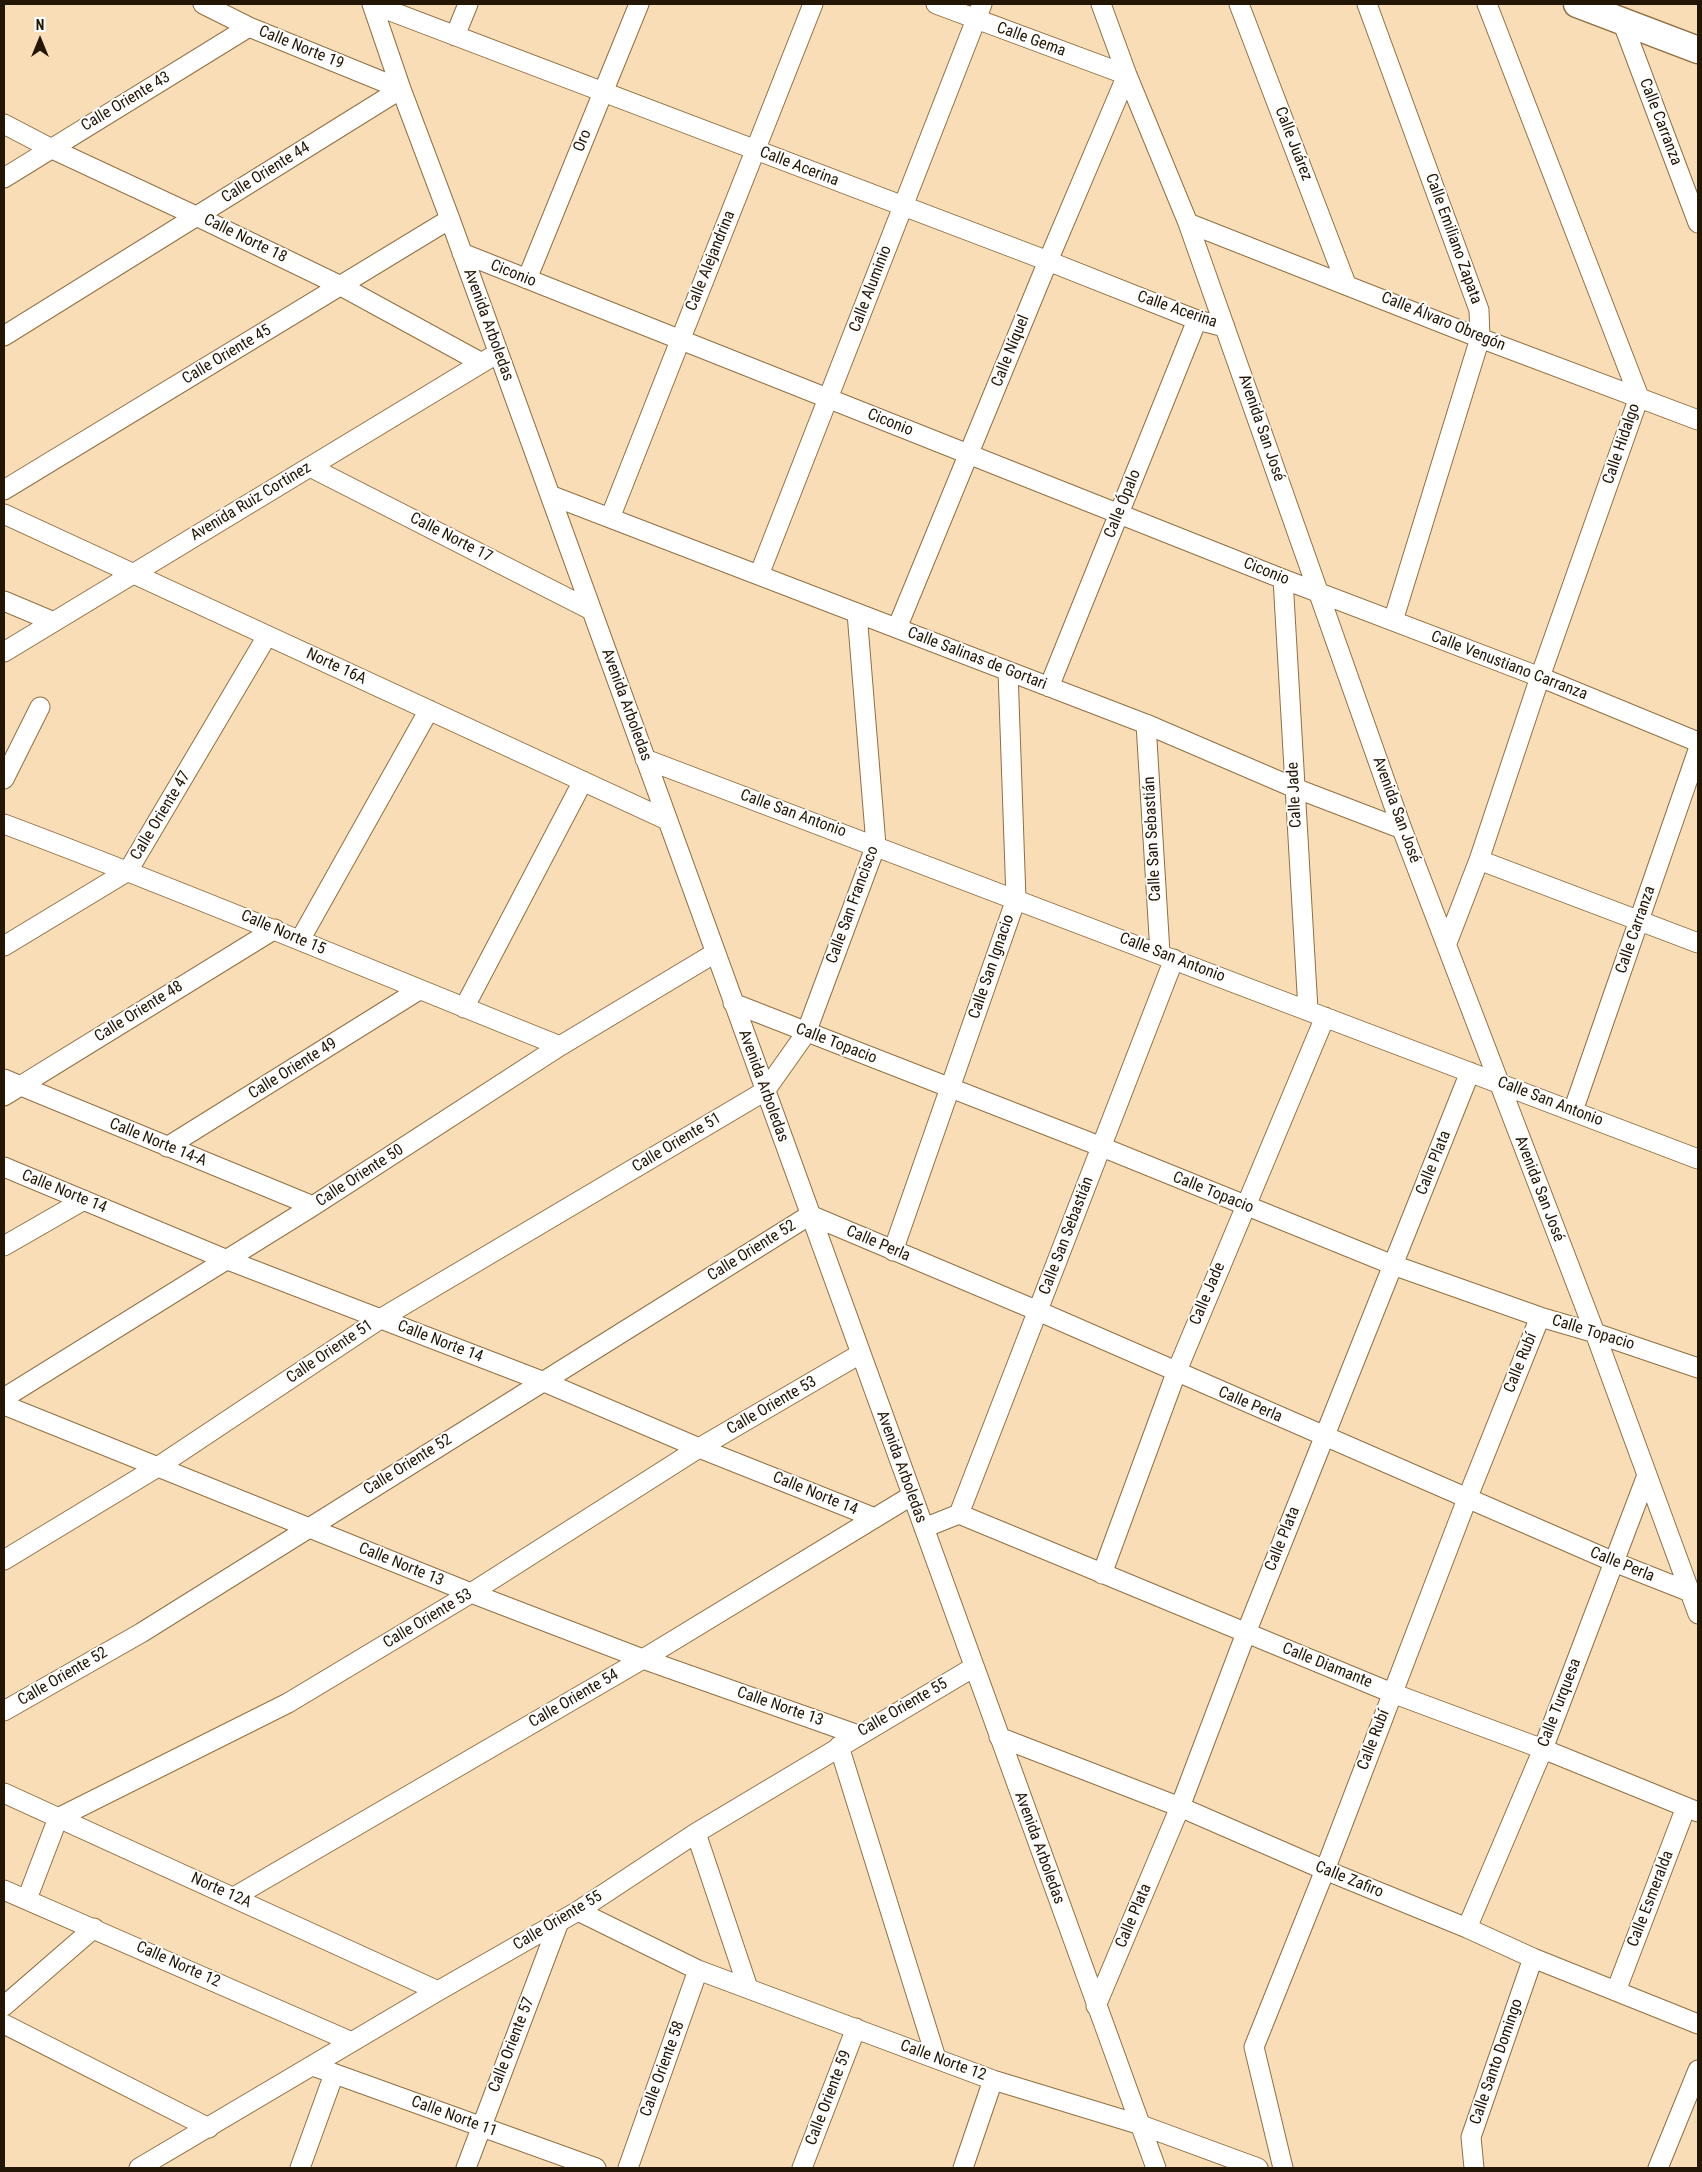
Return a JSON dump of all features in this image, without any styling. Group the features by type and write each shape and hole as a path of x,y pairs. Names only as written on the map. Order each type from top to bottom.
{"main road":[{"path":"1577,4 1698,50"}],"street":[{"name":"Calle Norte 19","path":"203,4 249,27 401,89"},
{"name":"Calle Acerina","path":"372,4 1048,261 1197,320 1225,327"},
{"name":"Avenida Arboledas","path":"372,4 401,89 450,218 1156,2168"},
{"path":"456,36 468,4"},
{"name":"Oro","path":"526,279 639,4"},
{"name":"Calle Alejandrina","path":"610,518 813,4"},
{"name":"Calle Gema","path":"936,4 979,12 1127,75"},
{"name":"Avenida San José","path":"1101,4 1127,75 1188,222 1402,829 1596,1333 1698,1614"},
{"name":"Calle Juárez","path":"1239,4 1346,284"},
{"name":"Calle Emiliano Zapata","path":"1367,4 1479,310 1480,338 1393,621"},
{"name":"Calle Hidalgo","path":"1447,943 1479,860 1540,677 1639,397 1487,4"},
{"name":"Calle Aluminio","path":"759,575 979,12"},
{"name":"Calle Carranza","path":"1622,22 1698,224"},
{"name":"Calle Oriente 43","path":"4,178 249,27"},
{"name":"Calle Níquel","path":"897,628 1048,261 1127,75"},
{"name":"Calle Oriente 44","path":"4,336 401,89"},
{"name":"Calle Norte 18","path":"4,124 50,148 341,286 482,363"},
{"name":"Calle Oriente 45","path":"4,490 450,218"},
{"name":"Calle Álvaro Obregón","path":"1188,222 1480,338 1698,420"},
{"name":"Ciconio","path":"462,253 1318,592"},
{"name":"Calle Ópalo","path":"1049,687 1197,320"},
{"name":"Avenida Ruiz Cortinez","path":"4,652 498,353"},
{"name":"Calle Norte 17","path":"310,467 591,610"},
{"name":"Calle Salinas de Gortari","path":"550,495 1146,724 1295,788 1402,829"},
{"name":"Norte 16A","path":"4,514 667,820"},
{"name":"Calle Jade","path":"1102,1574 1176,1373 1244,1206 1316,1014 1295,788 1283,579"},
{"name":"Calle Venustiano Carranza","path":"1318,592 1540,677 1698,742"},
{"path":"4,601 54,622"},
{"name":"Calle San Francisco","path":"765,1091 806,1033 876,845 857,613"},
{"name":"Calle Oriente 47","path":"4,946 128,871 267,636"},
{"name":"Calle San Ignacio","path":"893,1251 1016,899 1008,671"},
{"path":"4,779 40,707"},
{"path":"300,940 429,710"},
{"name":"Calle San Sebastián","path":"959,1514 1102,1147 1167,956 1146,724"},
{"name":"Calle Carranza","path":"1573,1111 1698,750"},
{"name":"Calle San Antonio","path":"645,759 876,845 1698,1159"},
{"path":"464,1008 583,781"},
{"name":"Calle Norte 15","path":"4,824 275,929 560,1046"},
{"path":"1479,860 1698,943"},
{"name":"Calle Oriente 48","path":"4,1096 12,1082 275,929"},
{"name":"Calle Oriente 50","path":"4,1398 313,1206 560,1046 715,953"},
{"name":"Calle Oriente 49","path":"167,1147 420,990"},
{"name":"Calle Topacio","path":"733,1003 1102,1147 1393,1265 1540,1317 1596,1333 1698,1368"},
{"name":"Calle Plata","path":"1096,2006 1180,1807 1246,1632 1470,1072"},
{"name":"Calle Norte 14-A","path":"12,1082 313,1206"},
{"name":"Calle Oriente 51","path":"4,1560 156,1468 380,1320 765,1091"},
{"name":"Calle Norte 14","path":"4,1167 225,1259 542,1381 699,1448 875,1518"},
{"path":"4,1246 84,1200"},
{"name":"Calle Perla","path":"810,1215 1038,1311 1176,1373 1614,1562 1690,1592"},
{"name":"Calle Oriente 52","path":"4,1711 140,1633 810,1215"},
{"name":"Calle Rubí","path":"1283,2168 1254,2047 1325,1870 1467,1499 1540,1317"},
{"name":"Calle Oriente 53","path":"58,1818 288,1703 471,1593 699,1448 860,1354"},
{"name":"Calle Norte 13","path":"4,1405 156,1468 471,1593 643,1659 858,1735"},
{"name":"Calle Turquesa","path":"1467,1928 1543,1749 1647,1475"},
{"name":"Calle Oriente 54","path":"234,1897 643,1659 912,1496"},
{"path":"924,1528 959,1514"},
{"name":"Calle Diamante","path":"959,1514 1392,1693 1543,1749 1692,1809"},
{"name":"Calle Oriente 55","path":"139,2168 438,1991 578,1911 696,1832 974,1667"},
{"name":"Calle Zafiro","path":"999,1737 1180,1807 1534,1958 1698,2024"},
{"path":"839,1746 936,2058"},
{"name":"Norte 12A","path":"4,1793 438,1991"},
{"name":"Calle Esmeralda","path":"1616,1990 1692,1809"},
{"path":"26,1899 58,1818"},
{"path":"696,1832 748,1988"},
{"name":"Calle Norte 12","path":"4,1890 352,2042"},
{"name":"Calle Norte 12","path":"578,1911 698,1970 993,2080 1141,2125 1258,2168"},
{"name":"Calle Oriente 57","path":"466,2168 559,1922"},
{"path":"4,2006 94,1928"},
{"name":"Calle Santo Domingo","path":"1474,2168 1471,2137 1534,1958"},
{"name":"Calle Oriente 58","path":"628,2168 698,1970"},
{"path":"4,2024 209,2128"},
{"name":"Calle Oriente 59","path":"802,2168 856,2028"},
{"name":"Calle Norte 11","path":"313,2066 596,2168"},
{"path":"1658,2168 1698,2070"},
{"path":"300,2168 334,2074"},
{"path":"963,2168 993,2080"}]}
